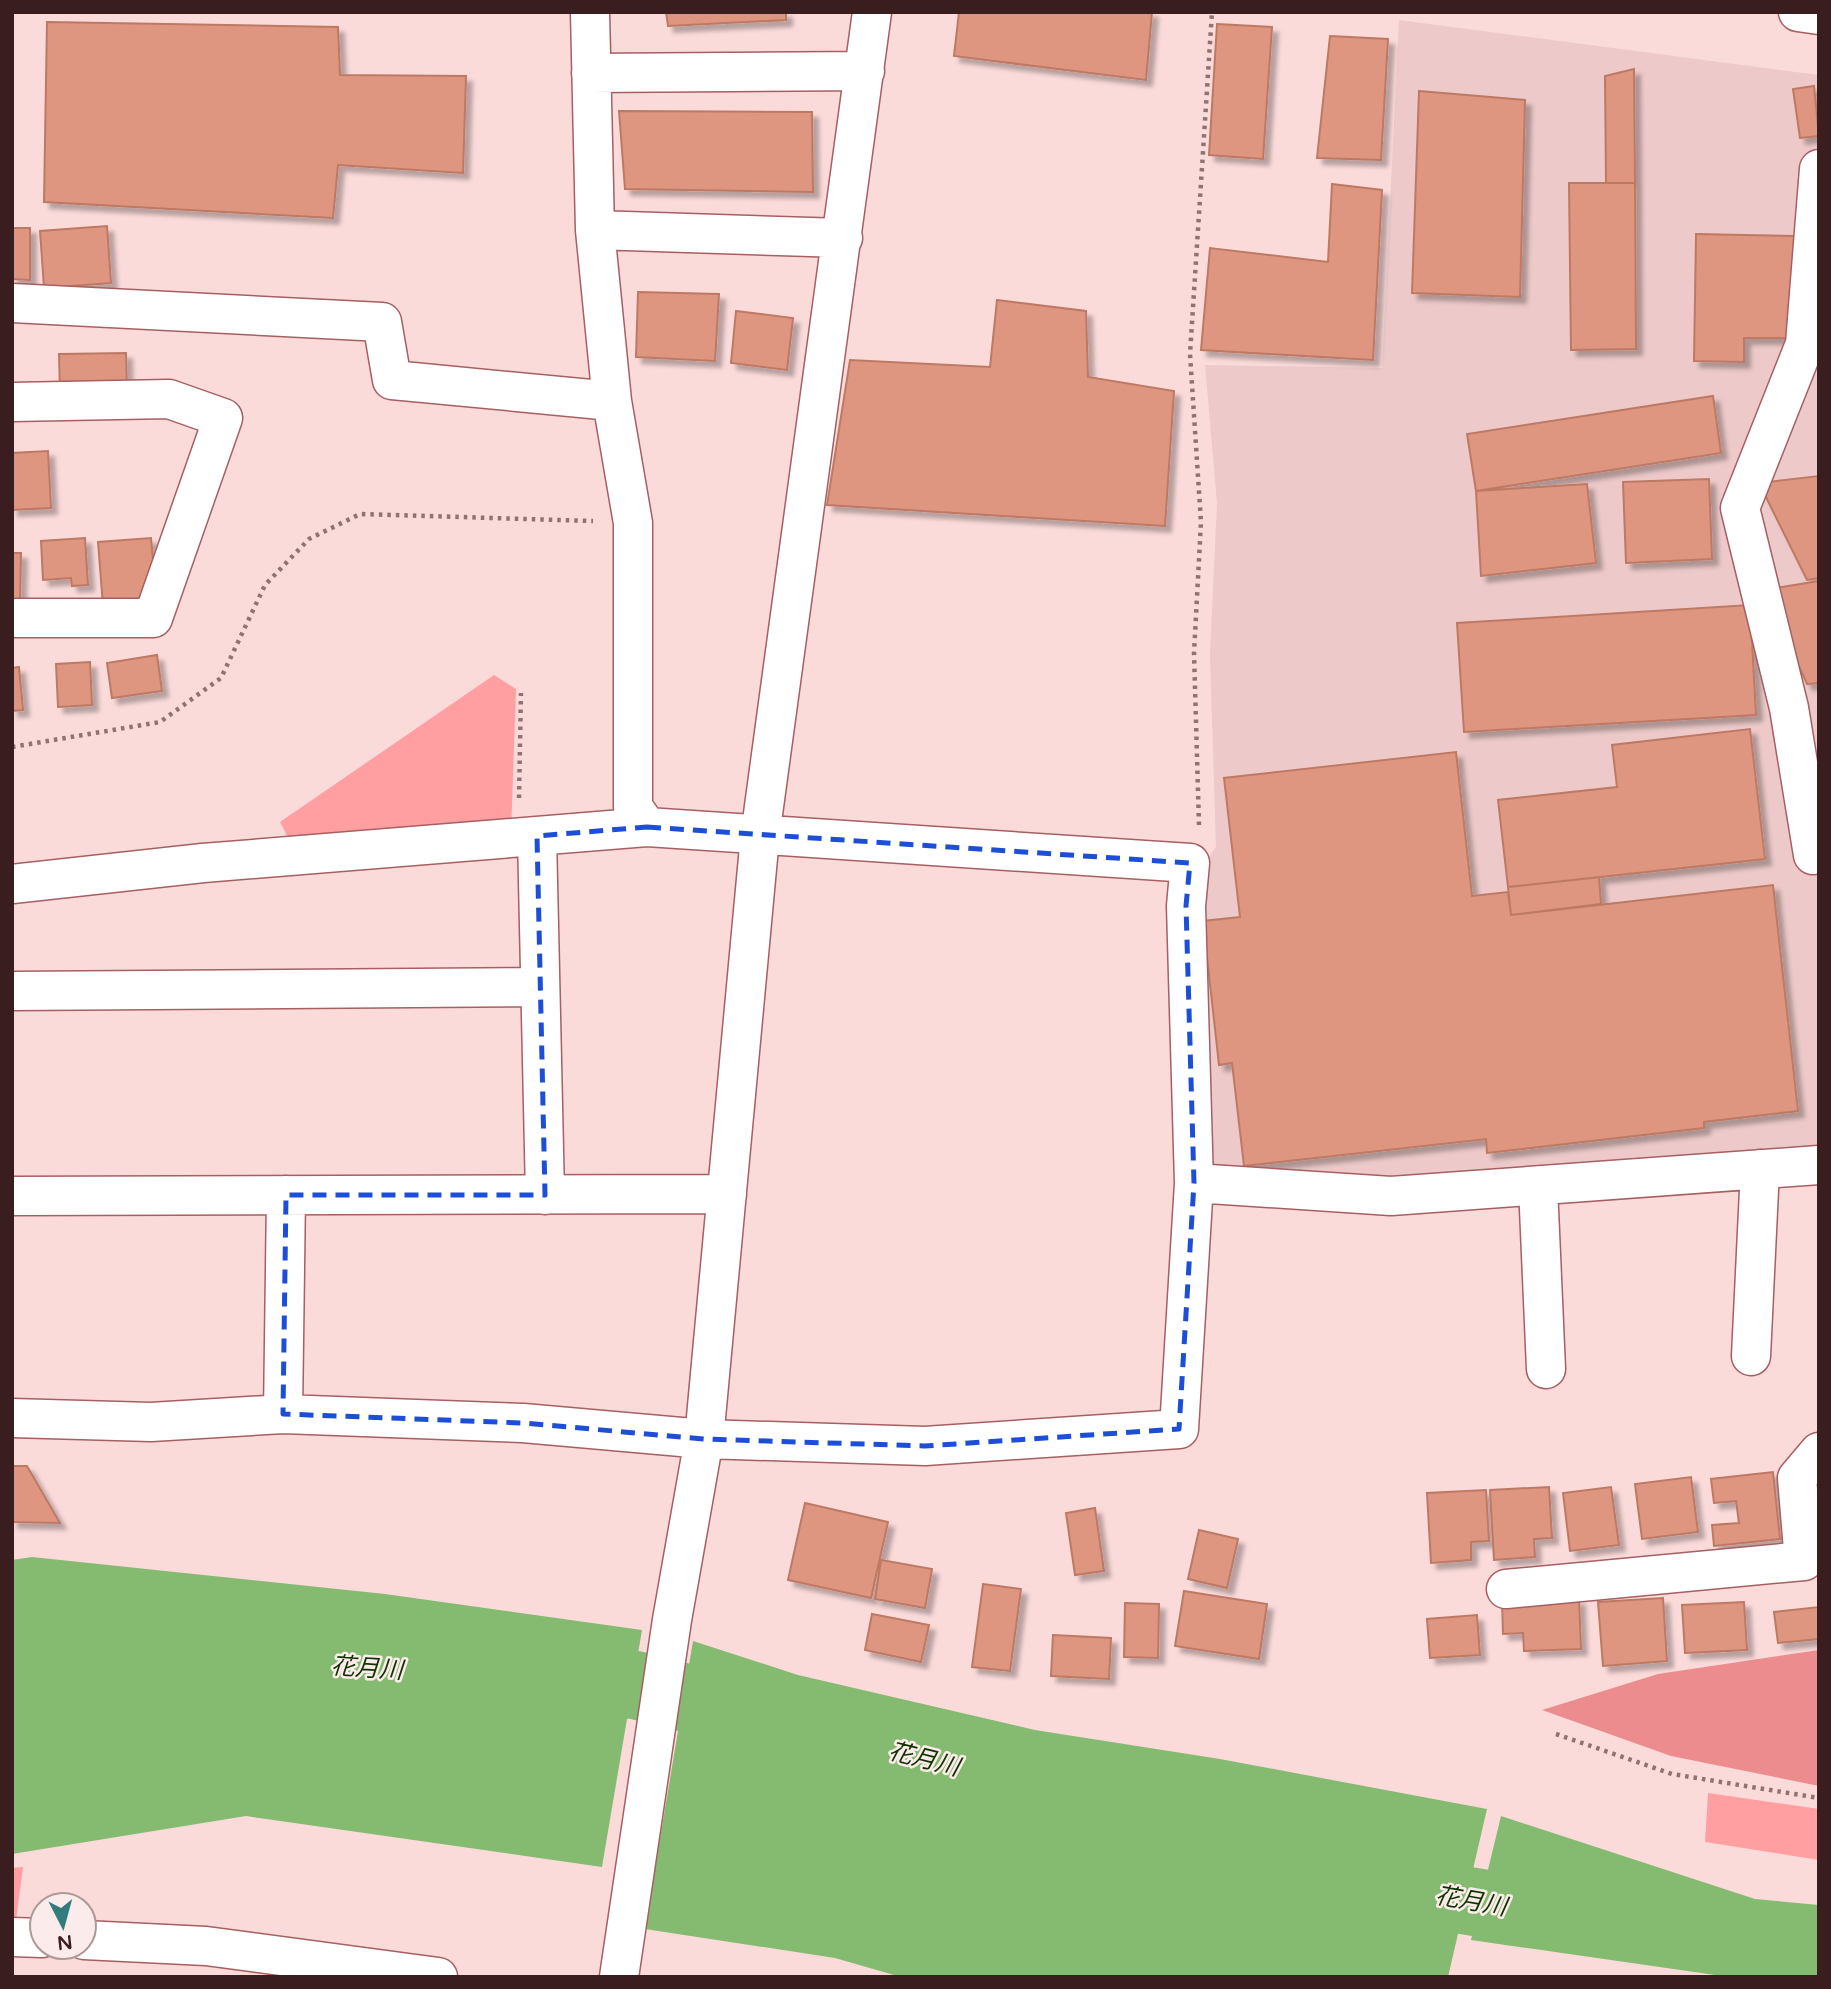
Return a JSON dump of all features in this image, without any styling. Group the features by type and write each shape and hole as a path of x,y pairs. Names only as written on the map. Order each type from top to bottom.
{"main road":[{"path":"590,12 595,230 612,401 634,523 633,807 647,827"},
{"path":"618,1977 704,1439 760,836 872,12"},
{"path":"1798,12 1819,15"},
{"path":"591,73 865,71"},
{"path":"1813,855 1790,708 1740,508 1805,344 1819,169"},
{"path":"595,230 843,238"},
{"path":"12,303 382,322 392,380 612,401"},
{"path":"12,402 169,399 223,418 153,618 12,618"},
{"path":"12,884 203,863 647,827 1190,863 1186,906 1194,1183 1179,1429 925,1446 704,1439 523,1423 283,1414 151,1422 12,1418"},
{"path":"527,837 540,987 545,1195"},
{"path":"12,991 540,987"},
{"path":"1194,1183 1391,1196 1819,1165"},
{"path":"1751,1356 1760,1169"},
{"path":"1538,1186 1546,1369"},
{"path":"12,1196 727,1194"},
{"path":"283,1414 286,1195"},
{"path":"1506,1589 1804,1560 1797,1478 1819,1452"},
{"path":"98,1941 206,1946 438,1977"}],"path":[{"path":"1190,863 1200,840 1194,653 1201,522 1190,355 1212,12"},
{"path":"12,747 160,722 221,678 265,585 309,539 360,514 634,523"},
{"path":"521,693 527,837"},
{"path":"1556,1734 1672,1774 1819,1798"}],"highlighted area":[{"path":"647,827 1190,863 1186,906 1194,1183 1179,1429 925,1446 704,1439 523,1423 283,1414 286,1195 545,1195 537,836"}],"shaded area":[{"path":"1399,20 1819,75 1819,1145 1388,1185 1209,1168 1204,865 1216,847 1210,655 1217,503 1205,365 1382,368"},
{"path":"494,675 516,689 511,834 293,847 280,822"},
{"path":"1819,1650 1819,1786 1671,1756 1542,1710 1658,1674"},
{"path":"1708,1793 1819,1809 1819,1860 1705,1842"},
{"path":"23,1867 15,1928 12,1929 12,1868"}],"water":[{"path":"32,1557 385,1594 642,1630 602,1867 246,1816 12,1854 12,1560"},
{"path":"693,1641 798,1675 1035,1730 1220,1759 1487,1809 1448,1977 901,1977 835,1958 645,1929"},
{"path":"1501,1816 1755,1899 1819,1905 1819,1977 1729,1977 1471,1940"}],"building":[{"path":"666,12 786,12 786,20 668,26"},
{"path":"959,12 1152,12 1146,80 954,56"},
{"path":"47,22 338,27 340,75 466,76 463,173 338,165 333,218 44,202"},
{"path":"1217,24 1272,27 1263,159 1209,155"},
{"path":"1330,36 1388,39 1381,160 1317,158"},
{"path":"1634,69 1635,183 1606,183 1605,76"},
{"path":"1814,86 1819,136 1800,138 1793,89"},
{"path":"1419,91 1525,100 1520,297 1412,293"},
{"path":"619,111 812,112 813,192 625,189"},
{"path":"1569,183 1635,183 1636,349 1571,350"},
{"path":"1332,184 1382,190 1373,360 1201,350 1210,248 1328,262"},
{"path":"107,226 111,283 44,288 40,231"},
{"path":"12,228 30,228 30,280 12,279"},
{"path":"1696,234 1795,236 1793,338 1744,338 1744,362 1694,361"},
{"path":"638,292 719,294 715,361 636,357"},
{"path":"997,300 1086,311 1088,377 1174,391 1165,526 827,505 850,360 990,367"},
{"path":"736,311 793,318 787,370 731,363"},
{"path":"126,353 127,392 60,393 59,354"},
{"path":"1713,396 1721,453 1476,491 1467,434"},
{"path":"48,451 51,508 12,510 12,453"},
{"path":"1819,476 1819,578 1807,580 1759,483"},
{"path":"1709,479 1712,559 1626,563 1623,482"},
{"path":"1587,484 1596,563 1481,576 1476,491"},
{"path":"85,538 88,585 72,586 71,578 43,580 41,541"},
{"path":"151,538 155,581 139,602 103,606 98,542"},
{"path":"12,553 21,553 20,603 12,603"},
{"path":"1819,581 1819,683 1807,684 1764,590"},
{"path":"1750,605 1756,715 1464,732 1457,623"},
{"path":"157,655 162,691 112,698 107,663"},
{"path":"90,662 92,705 58,707 56,664"},
{"path":"19,667 23,710 12,711 12,668"},
{"path":"1750,729 1765,859 1508,887 1498,800 1617,787 1612,745"},
{"path":"1456,752 1472,896 1508,892 1511,915 1773,885 1798,1111 1704,1122 1704,1128 1487,1153 1486,1139 1244,1166 1232,1063 1219,1065 1203,921 1240,917 1224,778"},
{"path":"1599,877 1601,904 1511,915 1508,887"},
{"path":"12,1466 27,1466 60,1523 12,1522"},
{"path":"1773,1472 1780,1539 1714,1546 1712,1525 1739,1523 1736,1501 1714,1503 1711,1479"},
{"path":"1691,1477 1698,1532 1642,1539 1635,1484"},
{"path":"1549,1487 1552,1538 1534,1539 1535,1557 1494,1560 1490,1490"},
{"path":"1611,1487 1619,1545 1570,1551 1563,1493"},
{"path":"1486,1490 1489,1541 1471,1542 1471,1560 1431,1563 1427,1493"},
{"path":"805,1503 888,1522 871,1598 788,1580"},
{"path":"1095,1508 1104,1571 1075,1575 1066,1513"},
{"path":"1199,1530 1238,1539 1227,1588 1188,1579"},
{"path":"881,1560 932,1569 925,1608 875,1599"},
{"path":"983,1584 1021,1589 1010,1671 972,1667"},
{"path":"1184,1591 1267,1604 1259,1659 1175,1646"},
{"path":"1663,1598 1667,1661 1603,1666 1598,1602"},
{"path":"1579,1599 1581,1649 1524,1651 1523,1633 1503,1634 1502,1602"},
{"path":"1744,1602 1747,1650 1685,1653 1682,1605"},
{"path":"1125,1603 1159,1604 1158,1658 1124,1657"},
{"path":"1819,1607 1819,1639 1778,1643 1774,1612"},
{"path":"872,1614 929,1625 921,1662 865,1650"},
{"path":"1477,1615 1480,1655 1430,1658 1427,1619"},
{"path":"1053,1635 1111,1638 1109,1679 1051,1676"}],"waterway":[{"name":"花月川","path":"539,1680 635,1685 774,1720"},
{"name":"花月川","path":"1372,1885 1571,1918"}]}
